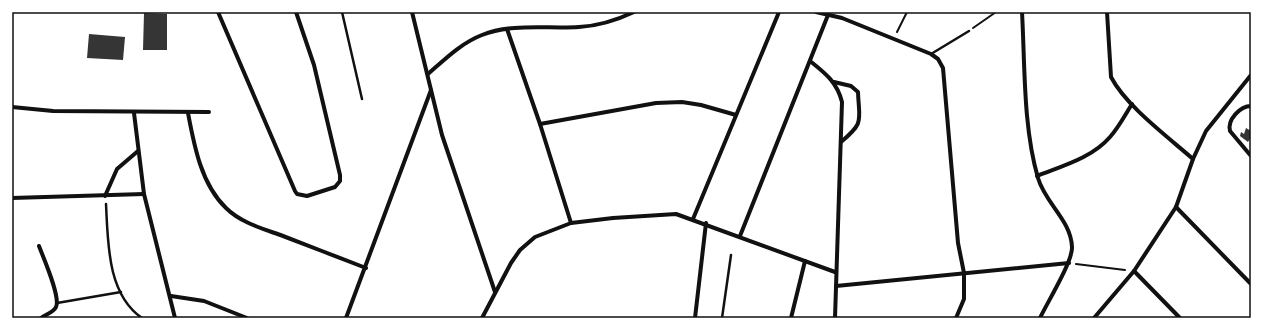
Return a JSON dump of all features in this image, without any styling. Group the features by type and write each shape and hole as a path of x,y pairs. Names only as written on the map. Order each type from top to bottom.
{"street":[{"path":"218,12 295,191 297,194 307,196 335,187 340,181 340,176 314,65 296,12"},
{"path":"412,12 442,135 495,292"},
{"path":"428,74 470,42 482,35 507,29 579,27 597,24 634,12"},
{"path":"693,219 779,12"},
{"path":"816,12 842,18 932,54 938,59 943,68 958,243 964,273 964,299 956,318"},
{"path":"1022,12 1029,136 1037,176 1041,188 1066,225 1071,238 1072,248 1069,263 1040,318"},
{"path":"1107,12 1111,77 1120,91 1132,104 1193,159"},
{"path":"740,236 828,15"},
{"path":"507,29 540,124 571,223"},
{"path":"810,60 834,82 839,90 842,102 839,221 835,272 835,318"},
{"path":"1094,318 1134,271 1176,208 1193,159 1213,121 1251,75"},
{"path":"834,82 851,86 858,92 859,124 855,130 841,142"},
{"path":"346,318 366,268 431,90"},
{"path":"540,124 669,102 682,102 701,105 736,115"},
{"path":"1037,176 1085,156 1100,147 1117,128 1132,104"},
{"path":"1251,106 1242,108 1229,124 1230,131 1251,156"},
{"path":"12,107 53,111 134,113 209,112"},
{"path":"134,113 144,194 171,296 175,318"},
{"path":"188,113 194,147 203,171 213,192 226,208 248,223 366,268"},
{"path":"105,196 117,169 138,151"},
{"path":"12,198 144,194"},
{"path":"1176,208 1251,284"},
{"path":"482,318 511,263 520,250 534,237 571,223 676,214 706,223 835,272"},
{"path":"695,318 706,223"},
{"path":"39,246 56,292 57,303 55,309 41,318"},
{"path":"791,318 805,261"},
{"path":"836,286 1069,263"},
{"path":"1134,271 1180,318"},
{"path":"171,296 204,301 247,318"}],"lane":[{"path":"342,12 362,99"},
{"path":"932,54 969,31"},
{"path":"106,204 110,256 113,270 121,292 129,307 142,318"},
{"path":"722,318 731,255"},
{"path":"57,303 121,292"}],"path":[{"path":"894,39 907,12"},
{"path":"969,31 996,12"},
{"path":"1069,263 1134,271"}],"building":[{"path":"144,13 167,14 167,50 143,50"},
{"path":"89,34 125,37 123,60 87,58"},
{"path":"1246,128 1251,131 1251,137 1248,142 1240,136 1241,132 1244,134"}]}
